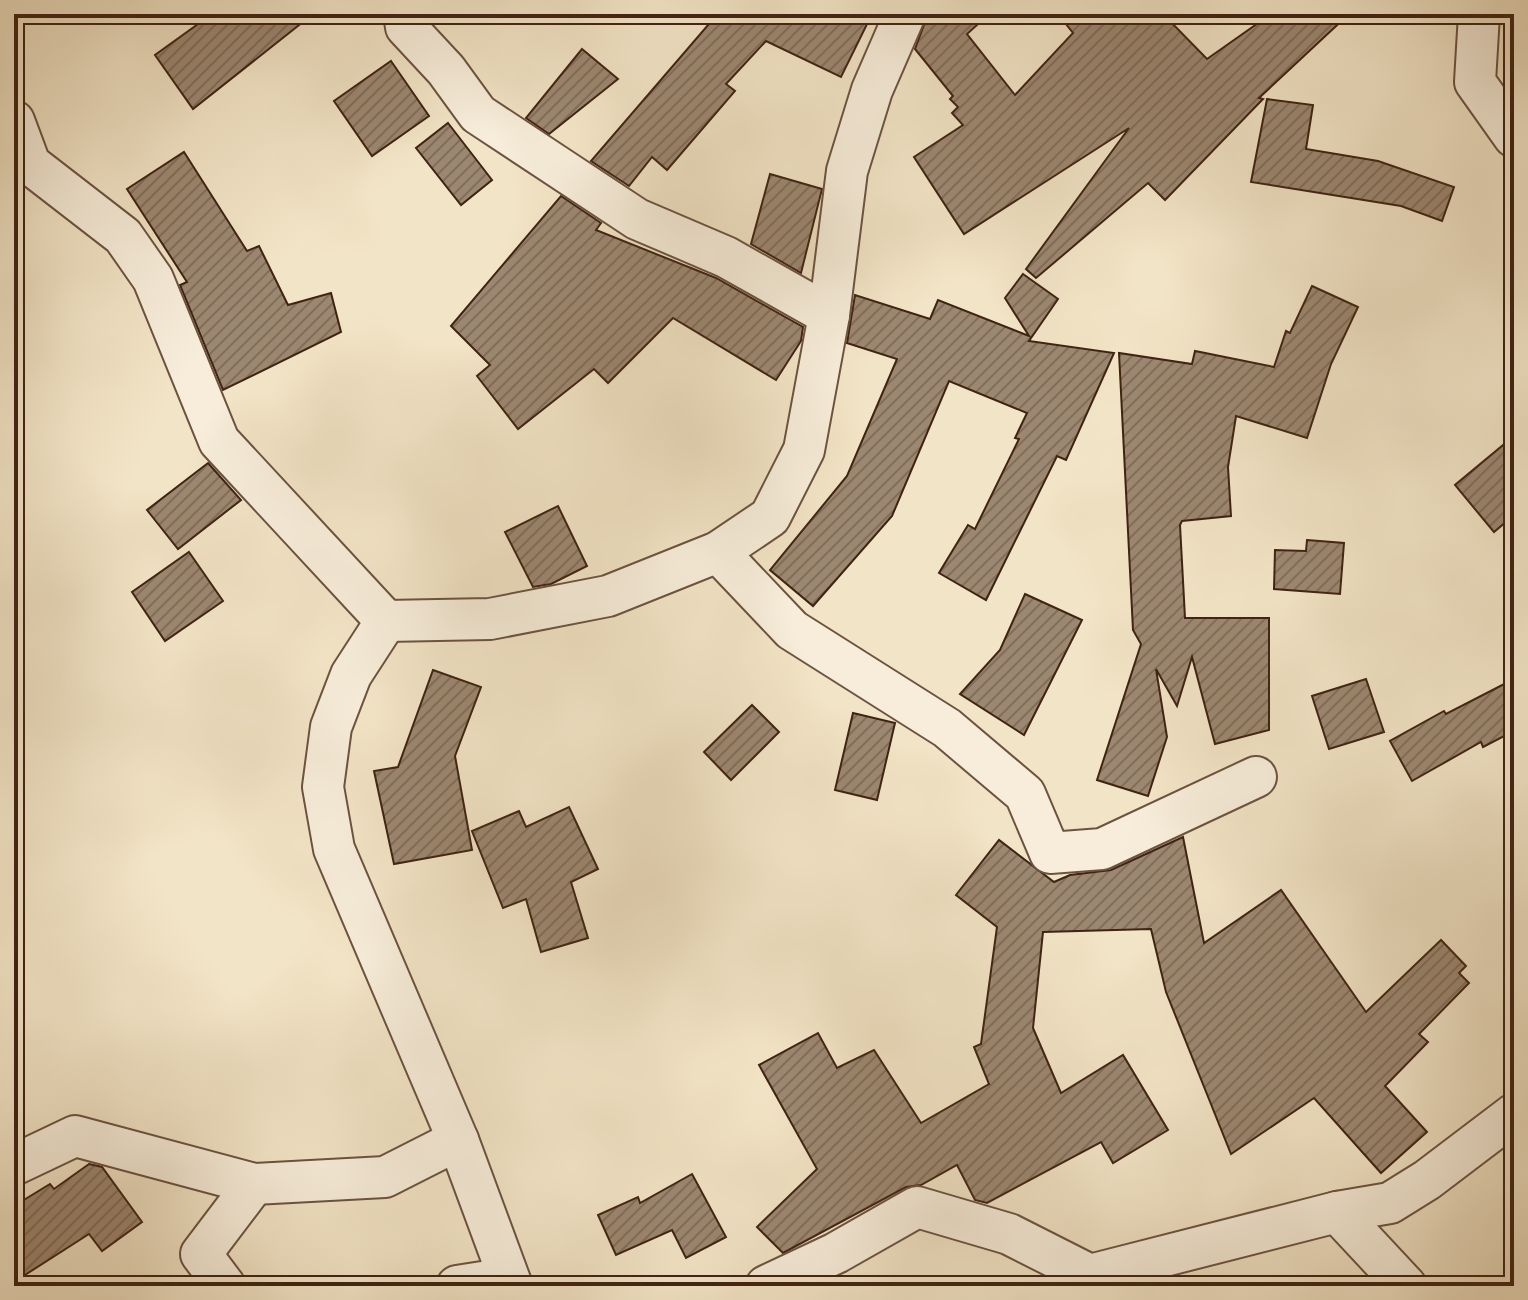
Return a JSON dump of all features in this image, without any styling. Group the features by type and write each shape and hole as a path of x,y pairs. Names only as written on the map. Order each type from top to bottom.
{"street":[{"path":"404,14 406,27 446,70 478,114 637,219 726,257 829,315"},
{"path":"14,121 22,172 123,236 153,279 219,441 386,621 490,619 608,596 718,552 770,517 804,450 829,315 847,171 872,90 905,14"},
{"path":"1479,14 1475,82 1514,137"},
{"path":"718,552 792,630 947,728 1025,794 1050,853 1102,849 1256,777"},
{"path":"386,621 351,675 331,727 323,787 334,849 458,1140 510,1282 457,1286"},
{"path":"766,1286 836,1253 917,1207 1009,1234 1090,1275 1337,1212 1390,1203 1427,1180 1514,1114"},
{"path":"14,1165 75,1136 254,1184 385,1177 458,1140"},
{"path":"225,1286 201,1254 254,1184"},
{"path":"1337,1212 1406,1286"}],"building":[{"path":"212,14 313,14 193,109 155,55"},
{"path":"710,14 872,14 841,77 766,41 726,84 735,91 667,170 652,157 629,186 591,161 715,17"},
{"path":"928,14 989,14 967,34 1015,95 1073,33 1058,14 1163,14 1207,59 1271,14 1349,14 1259,98 1263,99 1165,200 1148,183 1036,278 1026,269 1129,128 964,234 914,157 963,125 952,113 958,107 950,99 953,96 915,49"},
{"path":"582,49 618,79 549,134 526,118"},
{"path":"391,61 429,116 372,156 334,101"},
{"path":"1267,99 1313,105 1306,149 1378,161 1454,187 1442,221 1401,206 1251,182"},
{"path":"448,123 492,180 461,205 416,148"},
{"path":"184,152 247,251 259,246 288,305 331,293 341,332 223,390 180,285 187,282 127,189"},
{"path":"770,174 822,189 801,273 751,244"},
{"path":"561,196 601,223 596,230 716,278 803,327 801,341 776,380 673,318 608,383 594,369 518,429 477,376 490,365 451,326"},
{"path":"1023,274 1058,299 1029,341 1114,353 1066,460 1057,456 986,600 939,573 968,525 975,529 1019,439 1015,438 1027,413 949,381 892,516 813,606 770,570 847,476 897,359 847,343 855,295 930,319 938,300 1029,336 1005,298"},
{"path":"1312,286 1358,307 1331,364 1307,438 1236,416 1228,467 1231,516 1182,521 1180,525 1185,618 1269,618 1269,730 1215,744 1192,657 1177,706 1156,669 1167,737 1148,796 1097,780 1141,644 1133,630 1119,353 1192,364 1195,351 1274,367 1286,331 1290,333"},
{"path":"1514,436 1514,515 1494,532 1455,485"},
{"path":"208,463 241,500 178,549 147,510"},
{"path":"558,506 587,566 551,584 533,587 505,532"},
{"path":"1307,540 1344,543 1340,594 1274,589 1275,550 1306,551"},
{"path":"189,552 223,601 165,641 132,592"},
{"path":"1025,594 1082,620 1024,735 960,694 1000,650"},
{"path":"433,670 481,687 455,756 472,850 394,864 374,771 398,767"},
{"path":"1366,679 1384,732 1329,749 1312,696"},
{"path":"1514,679 1514,731 1483,747 1481,742 1412,781 1390,741 1444,711 1446,714"},
{"path":"752,705 779,732 731,780 704,752"},
{"path":"853,713 895,723 877,800 835,790"},
{"path":"569,807 598,869 571,882 588,938 541,952 526,899 503,908 472,831 519,811 526,827"},
{"path":"1183,837 1204,943 1281,890 1366,1012 1441,940 1466,966 1459,973 1469,983 1419,1034 1428,1042 1385,1086 1427,1132 1381,1173 1314,1098 1231,1154 1166,992 1151,929 1043,932 1033,1028 1061,1093 1123,1055 1168,1130 1113,1163 1101,1142 987,1203 975,1200 957,1165 921,1185 906,1187 783,1253 757,1227 817,1169 759,1065 818,1033 837,1068 874,1050 921,1123 989,1084 974,1047 981,1044 997,927 956,895 999,840 1054,882 1070,875 1111,870"},
{"path":"89,1164 102,1167 142,1222 102,1251 89,1234 14,1282 14,1206 50,1184 54,1189"},
{"path":"692,1174 726,1237 686,1258 672,1230 616,1255 598,1215 638,1197 640,1203"}]}
